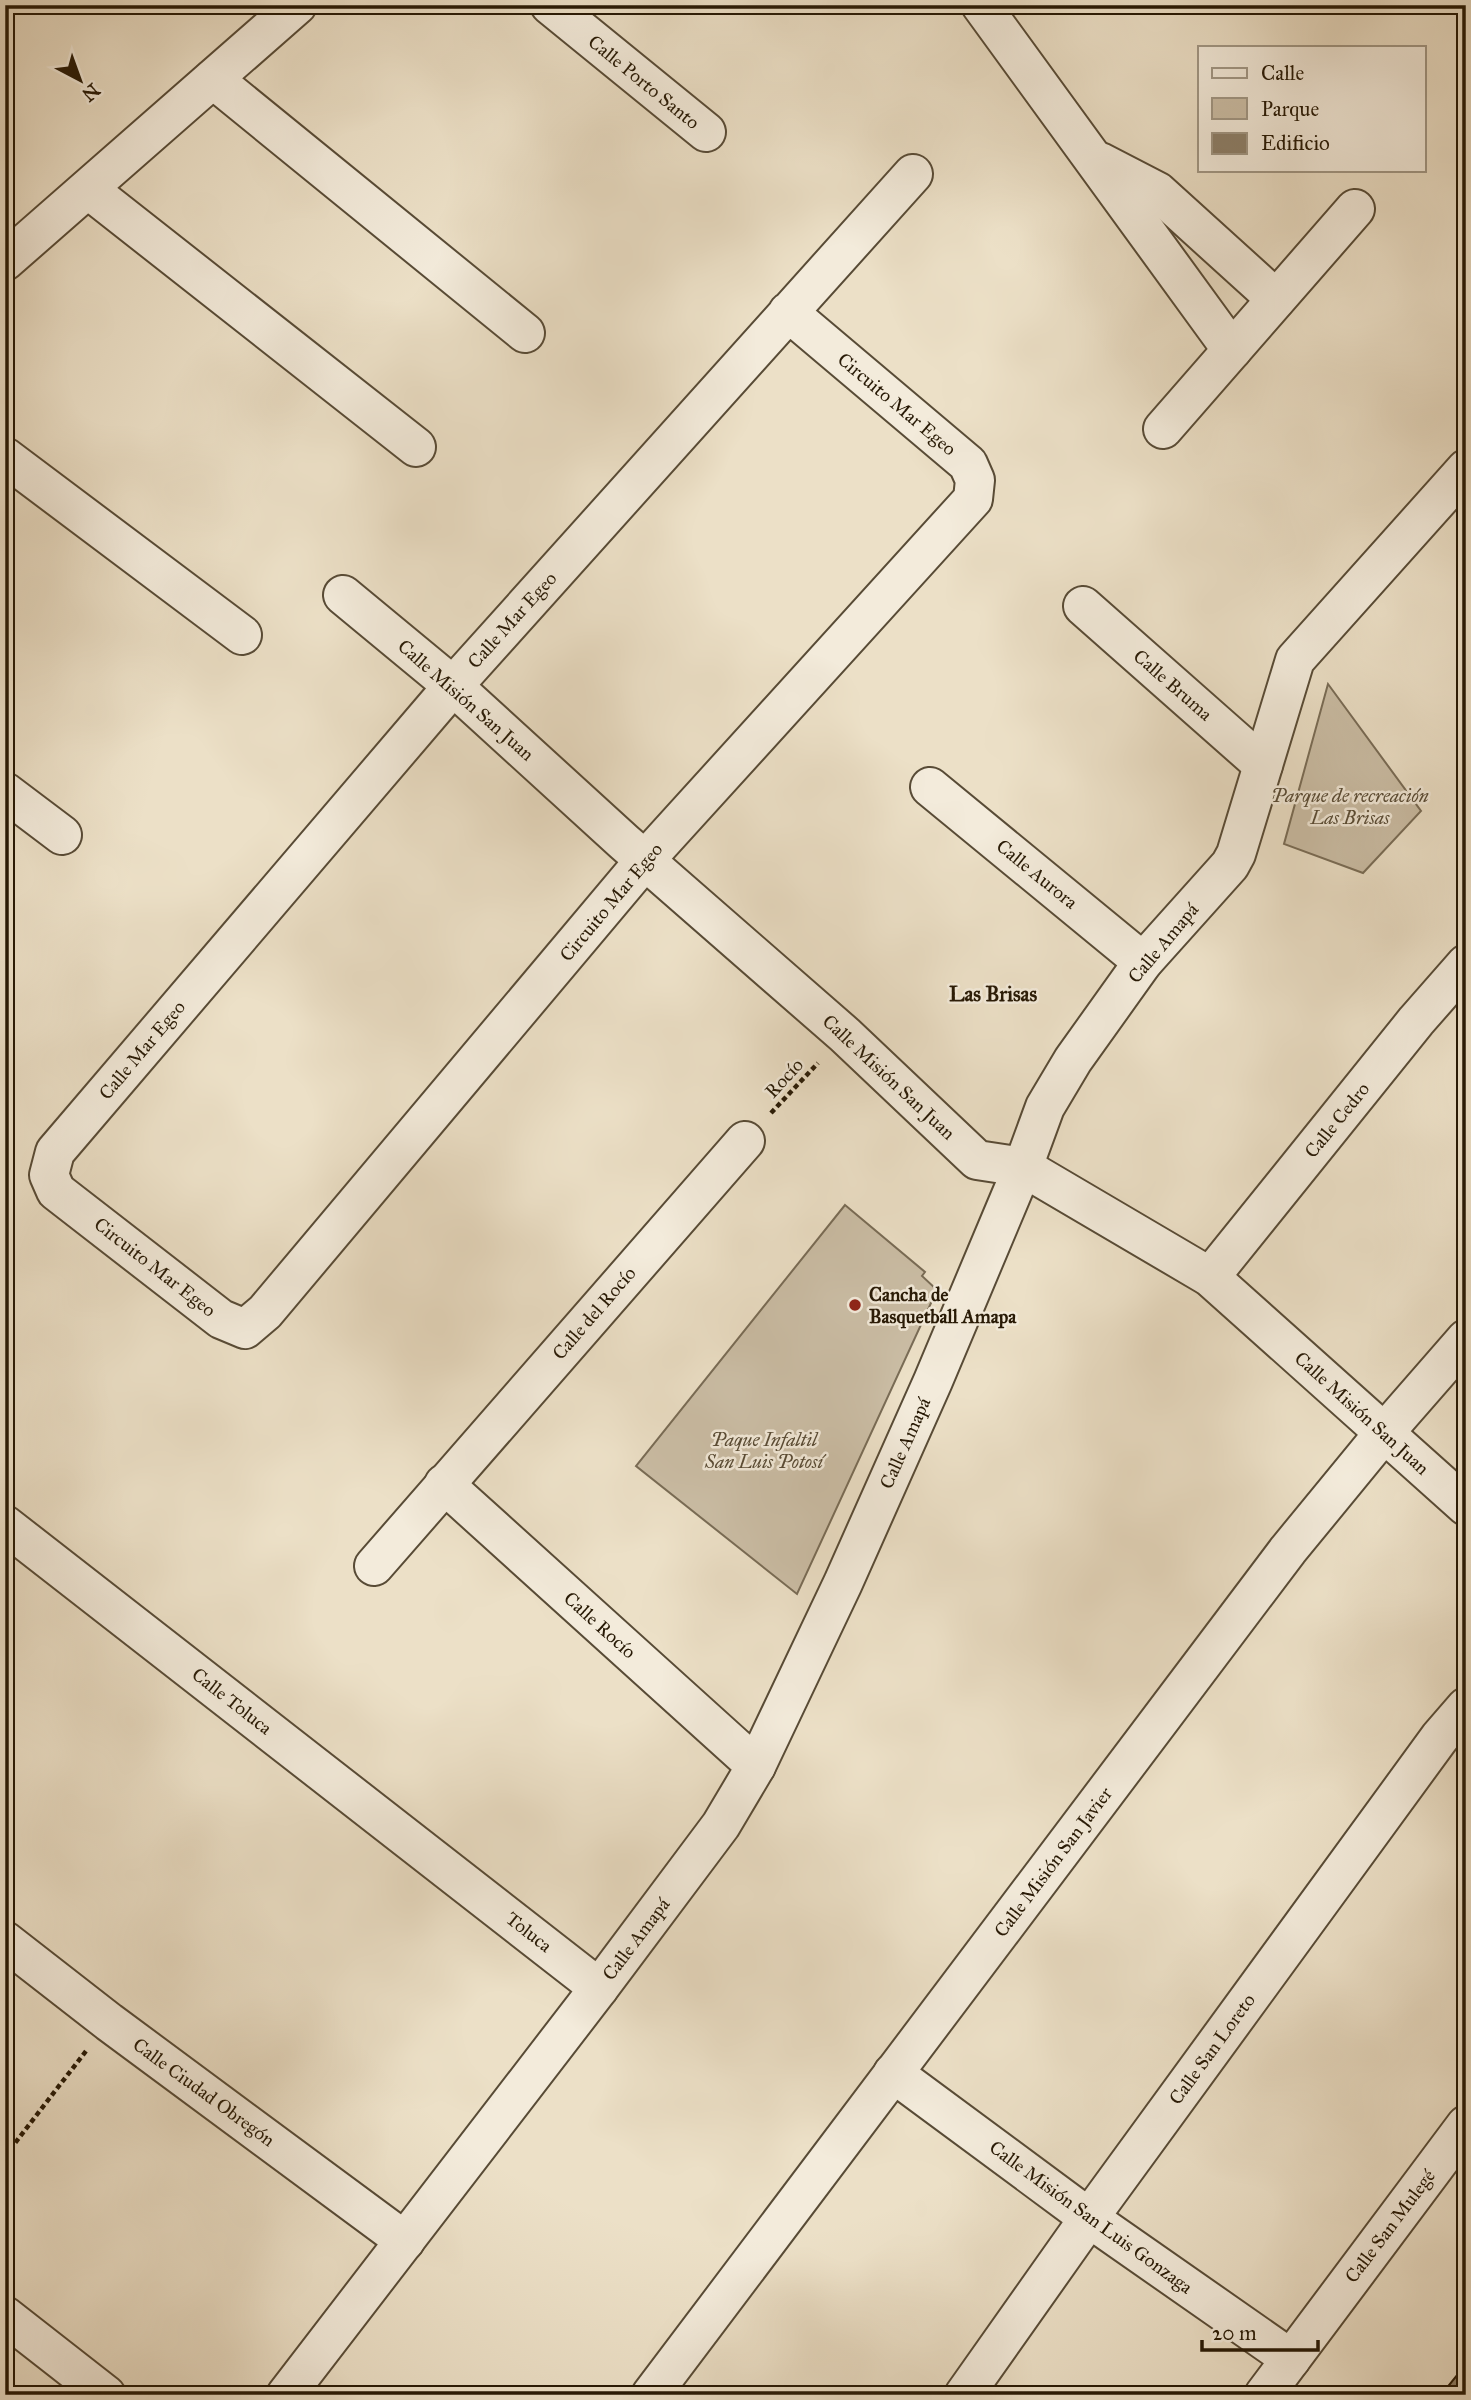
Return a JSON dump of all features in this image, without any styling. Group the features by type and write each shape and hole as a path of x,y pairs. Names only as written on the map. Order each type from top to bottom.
{"street":[{"path":"5,261 297,5"},
{"name":"Calle Porto Santo","path":"550,5 706,132"},
{"path":"981,5 1232,350"},
{"path":"213,79 524,333"},
{"path":"1093,159 1158,192 1276,299"},
{"name":"Calle Mar Egeo","path":"49,1175 55,1152 453,685 913,174"},
{"path":"88,188 416,447"},
{"path":"1163,429 1355,209"},
{"name":"Circuito Mar Egeo","path":"49,1175 56,1191 221,1319 245,1329 265,1312 645,860 973,499 975,481 968,464 788,312"},
{"path":"5,457 242,635"},
{"name":"Calle Amapá","path":"286,2395 721,1825 756,1766 843,1583 933,1381 1023,1167 1045,1107 1073,1060 1143,962 1230,865 1236,854 1295,660 1466,469"},
{"name":"Calle Misión San Juan","path":"343,595 453,685 645,860 845,1035 977,1160 1023,1167 1210,1277 1466,1506"},
{"name":"Calle Bruma","path":"1083,606 1264,765"},
{"name":"Calle Aurora","path":"930,788 1143,962"},
{"path":"5,792 62,835"},
{"name":"Calle Cedro","path":"1210,1277 1466,964"},
{"name":"Calle del Rocío","path":"374,1566 744,1141"},
{"name":"Calle Misión San Javier","path":"651,2395 1289,1550 1384,1433 1466,1339"},
{"name":"Calle Rocío","path":"444,1484 756,1766"},
{"name":"Calle Toluca","path":"5,1525 458,1877"},
{"name":"Calle San Loreto","path":"964,2395 1089,2218 1440,1737 1466,1707"},
{"name":"Toluca","path":"458,1877 599,1988"},
{"name":"Calle Ciudad Obregón","path":"5,1941 109,2022 405,2241"},
{"name":"Calle Misión San Luis Gonzaga","path":"893,2073 1089,2218 1291,2358"},
{"name":"Calle San Mulegé","path":"1264,2395 1466,2124"},
{"path":"5,2316 106,2395"}],"path":[{"name":"Rocío","path":"744,1141 845,1035"},
{"path":"5,2156 109,2022"}],"green space":[{"name":"Parque de recreación Las Brisas","path":"1328,684 1421,811 1363,873 1284,844"},
{"name":"Paque Infaltil San Luis Potosí","path":"845,1205 925,1272 922,1276 937,1290 797,1594 636,1466"}],"building":[{"path":"1466,2364 1466,2395 1441,2395"}],"place":[{"name":"Cancha de Basquetball Amapa","path":"855,1305"}],"district":[{"name":"Las Brisas","path":"993,994"}]}
